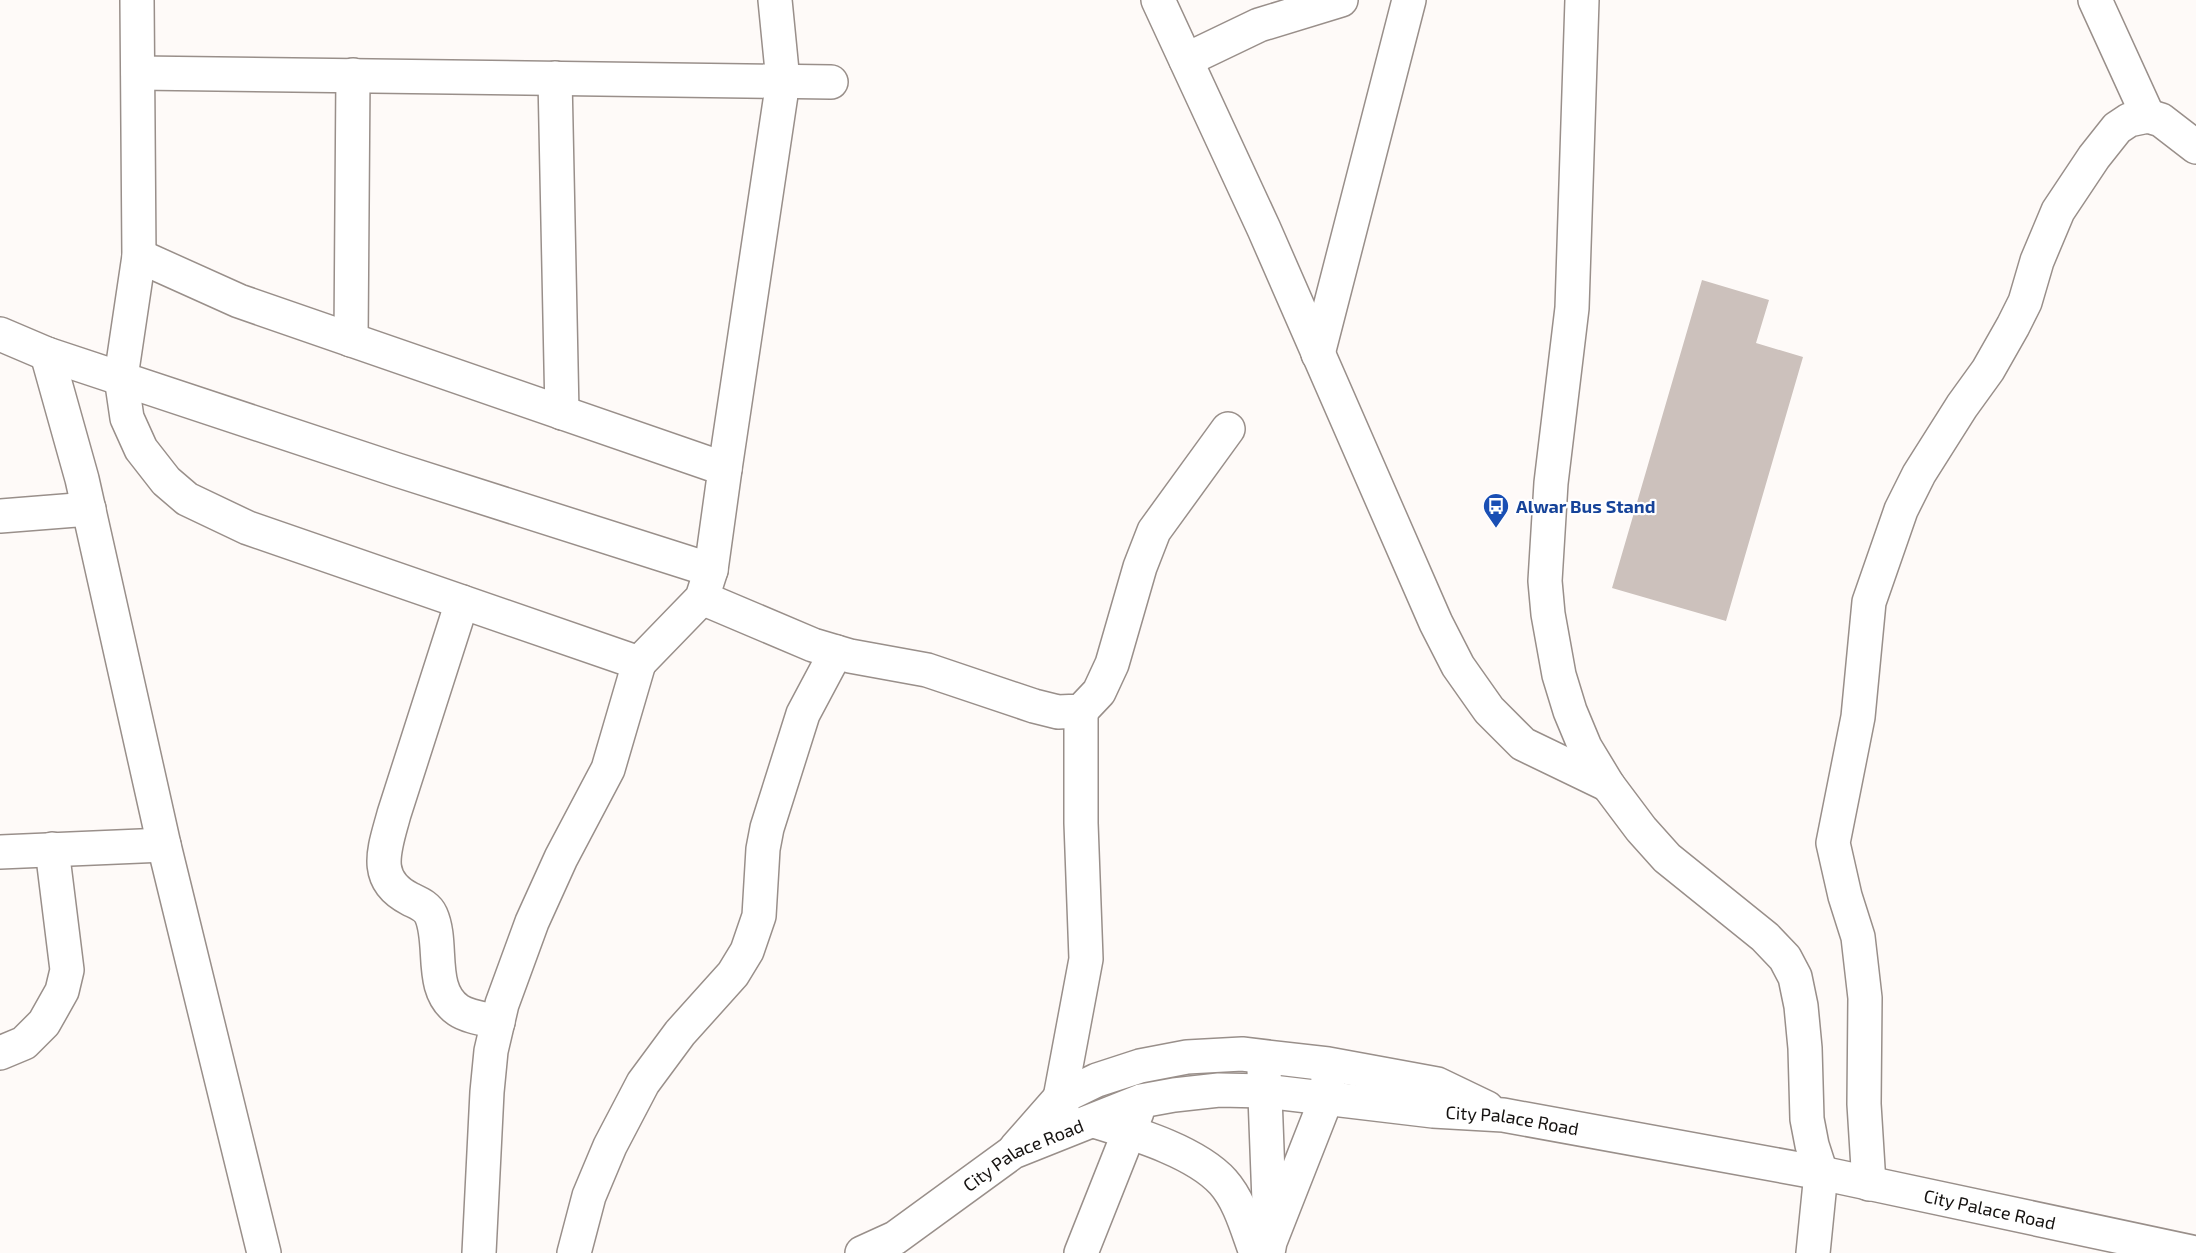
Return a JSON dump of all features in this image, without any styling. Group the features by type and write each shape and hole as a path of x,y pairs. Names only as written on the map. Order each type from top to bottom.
{"street":[{"path":"137,0 140,256 121,377 127,418 141,449 166,481 187,499 248,528 639,663"},
{"path":"479,1253 487,1092 491,1051 502,1004 532,922 561,858 608,769 639,663 706,584 783,81 775,0"},
{"path":"1158,0 1264,229 1436,623 1458,666 1489,710 1523,744 1608,786"},
{"path":"1186,60 1259,26 1341,0"},
{"path":"1318,354 1409,0"},
{"path":"1582,0 1572,308 1551,483 1545,581 1548,614 1559,675 1570,711 1585,747 1608,786 1641,829 1667,858 1765,937 1785,958 1795,977 1801,1006 1805,1048 1807,1119 1821,1173 1813,1253"},
{"path":"2095,0 2148,116"},
{"path":"138,73 831,82"},
{"path":"351,340 353,75"},
{"path":"555,78 562,413"},
{"path":"1869,1184 1864,1104 1865,998 1858,937 1845,896 1833,843 1858,717 1869,602 1901,510 1919,474 1988,370 2013,326 2025,302 2037,261 2058,211 2094,157 2117,128 2129,120 2148,116 2161,120 2196,147"},
{"path":"140,256 239,301 725,469"},
{"path":"0,334 47,354 397,470 706,584 813,645 850,656 927,670 1058,712 1081,711"},
{"path":"47,354 89,509 164,845 264,1253"},
{"path":"1228,429 1154,531 1140,567 1112,664 1099,692 1081,711 1081,823 1086,959 1060,1098 1080,1126 1129,1132 1192,1158 1223,1182 1265,1249"},
{"path":"0,516 89,509"},
{"path":"462,602 394,814 385,847 384,864 387,878 395,891 428,908 434,928 441,981 448,1000 459,1012 498,1022"},
{"path":"574,1253 589,1196 599,1171 643,1083 680,1033 733,974 747,951 759,916 763,849 767,828 803,714 836,651"},
{"path":"0,852 164,845"},
{"path":"0,1053 24,1043 44,1023 62,991 66,970 52,849"},
{"path":"1012,1152 1060,1098 1097,1080 1140,1066 1187,1057 1242,1054 1328,1064 1437,1084 1503,1115"},
{"path":"1264,1057 1265,1249"},
{"path":"1265,1249 1327,1097 1328,1064"},
{"name":"City Palace Road","path":"862,1253 892,1246 1012,1152 1141,1101 1219,1090 1264,1091 1433,1111 1503,1115 1821,1173 2195,1252"},
{"path":"1081,1253 1141,1101"},
{"path":"2195,1252 2196,1246"}],"building":[{"path":"1702,280 1769,300 1756,343 1803,357 1726,621 1612,588"}],"place":[{"name":"Alwar Bus Stand","path":"1496,529"}]}
